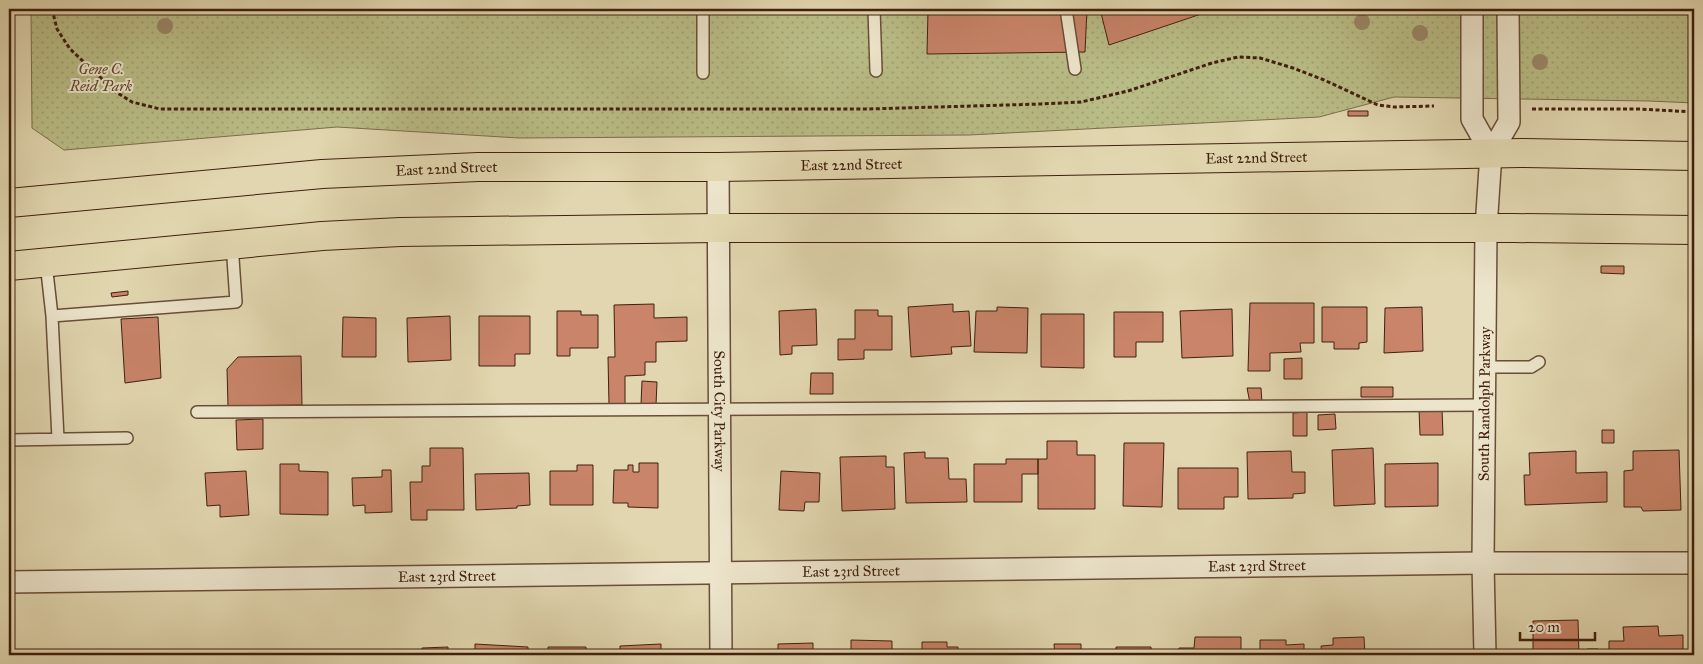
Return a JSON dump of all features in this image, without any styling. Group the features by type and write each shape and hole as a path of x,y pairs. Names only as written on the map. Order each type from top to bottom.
{"main road":[{"name":"East 22nd Street","path":"9,203 322,174 478,167 718,167 1492,154 1694,156"},
{"path":"9,266 322,236 400,232 718,228 1486,228 1694,230"}],"street":[{"path":"1472,9 1472,119 1492,154"},
{"path":"1492,154 1509,122 1508,9"},
{"name":"South Randolph Parkway","path":"1485,655 1483,563 1486,228 1492,154"},
{"name":"South City Parkway","path":"718,167 721,655"},
{"name":"East 23rd Street","path":"9,582 1483,563 1694,563"}],"lane":[{"path":"702,9 703,73"},
{"path":"874,9 876,71"},
{"path":"1066,9 1075,70"},
{"path":"52,316 236,302 232,244"},
{"path":"46,263 52,316 58,439"},
{"path":"1485,367 1531,367 1539,362"},
{"path":"197,412 1484,405"},
{"path":"9,440 126,438"}],"path":[{"path":"52,9 57,29 70,49 116,92 132,102 160,109 868,109 1041,104 1081,102 1118,93 1212,63 1238,57 1260,58 1293,68 1378,105 1394,107 1434,106"},
{"path":"1527,109 1622,109 1694,112"}],"green space":[{"name":"Gene C. Reid Park","path":"31,9 1694,9 1694,103 1394,97 1319,117 969,135 519,138 337,127 64,150 32,128"}],"building":[{"path":"1087,9 1085,52 927,54 928,11"},
{"path":"1100,9 1216,9 1109,45"},
{"path":"1348,111 1368,111 1368,116 1348,116"},
{"path":"1601,266 1624,266 1624,274 1601,273"},
{"path":"128,291 128,295 112,297 111,293"},
{"path":"1250,303 1314,303 1314,343 1300,343 1301,352 1270,353 1270,371 1248,371"},
{"path":"654,304 654,318 687,317 687,341 656,342 656,362 645,362 645,375 625,376 625,405 609,405 608,357 615,357 614,305"},
{"path":"953,304 953,312 969,311 971,346 951,347 952,354 911,357 908,307"},
{"path":"997,307 1028,308 1027,353 974,352 976,311 997,311"},
{"path":"1322,307 1367,307 1367,342 1359,343 1359,349 1334,349 1334,342 1322,342"},
{"path":"1422,307 1423,351 1384,353 1385,308"},
{"path":"816,309 817,345 792,346 792,354 780,355 779,311"},
{"path":"1232,309 1233,356 1182,358 1180,311"},
{"path":"855,310 878,310 878,316 892,316 892,350 864,350 864,359 838,360 838,339 855,339"},
{"path":"557,311 581,311 581,315 598,315 598,348 570,348 570,356 557,356"},
{"path":"1114,312 1163,312 1163,342 1136,342 1136,357 1114,357"},
{"path":"1041,314 1084,314 1084,368 1041,367"},
{"path":"450,316 451,360 408,362 407,318"},
{"path":"479,316 530,316 530,354 515,354 515,366 479,366"},
{"path":"158,317 161,378 125,383 121,319"},
{"path":"343,317 376,318 376,357 342,357"},
{"path":"301,356 302,405 228,406 227,369 238,357"},
{"path":"1302,358 1302,379 1284,379 1284,359"},
{"path":"811,373 833,373 833,394 810,394"},
{"path":"642,381 657,382 656,405 641,404"},
{"path":"1361,387 1393,387 1393,397 1361,397"},
{"path":"1247,388 1261,388 1262,403 1250,403"},
{"path":"1419,409 1442,409 1443,435 1420,435"},
{"path":"1307,412 1307,436 1293,436 1293,413"},
{"path":"1335,414 1336,429 1318,430 1318,415"},
{"path":"263,419 263,449 237,450 236,420"},
{"path":"1602,430 1614,430 1614,443 1602,443"},
{"path":"1047,441 1077,441 1077,455 1095,455 1095,509 1038,509 1038,459 1047,459"},
{"path":"1124,443 1164,443 1162,507 1123,506"},
{"path":"430,448 463,448 464,510 427,510 427,520 411,520 410,482 422,482 422,466 430,466"},
{"path":"1373,448 1375,504 1334,506 1332,450"},
{"path":"1679,450 1681,510 1643,511 1641,507 1624,507 1624,471 1633,470 1633,451"},
{"path":"1291,451 1292,472 1305,472 1305,493 1293,494 1293,498 1248,499 1247,452"},
{"path":"1576,451 1576,473 1607,472 1607,502 1525,505 1524,475 1530,475 1529,453"},
{"path":"925,452 925,458 948,458 949,479 966,479 967,502 906,503 904,453"},
{"path":"886,456 886,467 894,467 895,509 842,511 840,457"},
{"path":"1006,459 1038,459 1038,474 1022,474 1022,502 974,502 974,464 1006,464"},
{"path":"639,463 658,463 658,508 628,507 628,503 613,503 614,470 628,470 628,465 633,465 633,472 639,472"},
{"path":"1438,463 1438,506 1385,507 1385,464"},
{"path":"280,464 299,464 299,471 328,472 328,515 280,514"},
{"path":"577,465 593,465 593,505 550,505 550,471 577,471"},
{"path":"1178,468 1238,468 1238,497 1224,497 1224,509 1178,509"},
{"path":"382,470 391,470 392,512 365,513 365,505 353,506 352,478 382,477"},
{"path":"246,471 249,515 220,517 220,505 207,506 205,473"},
{"path":"781,471 820,473 819,502 805,502 804,511 779,510"},
{"path":"529,473 530,505 517,506 517,508 476,510 475,474"},
{"path":"1578,620 1579,655 1533,655 1533,621"},
{"path":"1658,626 1659,636 1683,635 1683,655 1609,655 1609,641 1624,641 1623,627"},
{"path":"1195,637 1241,637 1241,655 1179,655 1179,648 1194,648"},
{"path":"1364,637 1365,655 1322,655 1321,646 1333,645 1333,638"},
{"path":"851,640 892,641 892,655 851,655"},
{"path":"1260,640 1286,640 1286,645 1304,644 1304,655 1260,655"},
{"path":"922,642 947,642 947,647 958,647 958,655 908,655 922,654"},
{"path":"813,643 813,655 778,655 778,644"},
{"path":"475,644 528,647 528,655 475,655"},
{"path":"661,644 661,655 620,655 620,646"},
{"path":"1054,644 1081,644 1081,651 1094,651 1094,655 1055,655"},
{"path":"448,647 448,655 422,655 422,648"},
{"path":"548,647 586,647 586,655 548,655"},
{"path":"1116,647 1151,647 1151,655 1116,655"},
{"path":"1587,649 1598,649 1598,655 1587,655"},
{"path":"119,651 119,655 79,655 79,652"},
{"path":"190,651 190,655 131,655 131,652"},
{"path":"1031,652 1031,655 977,655 977,653"}]}
